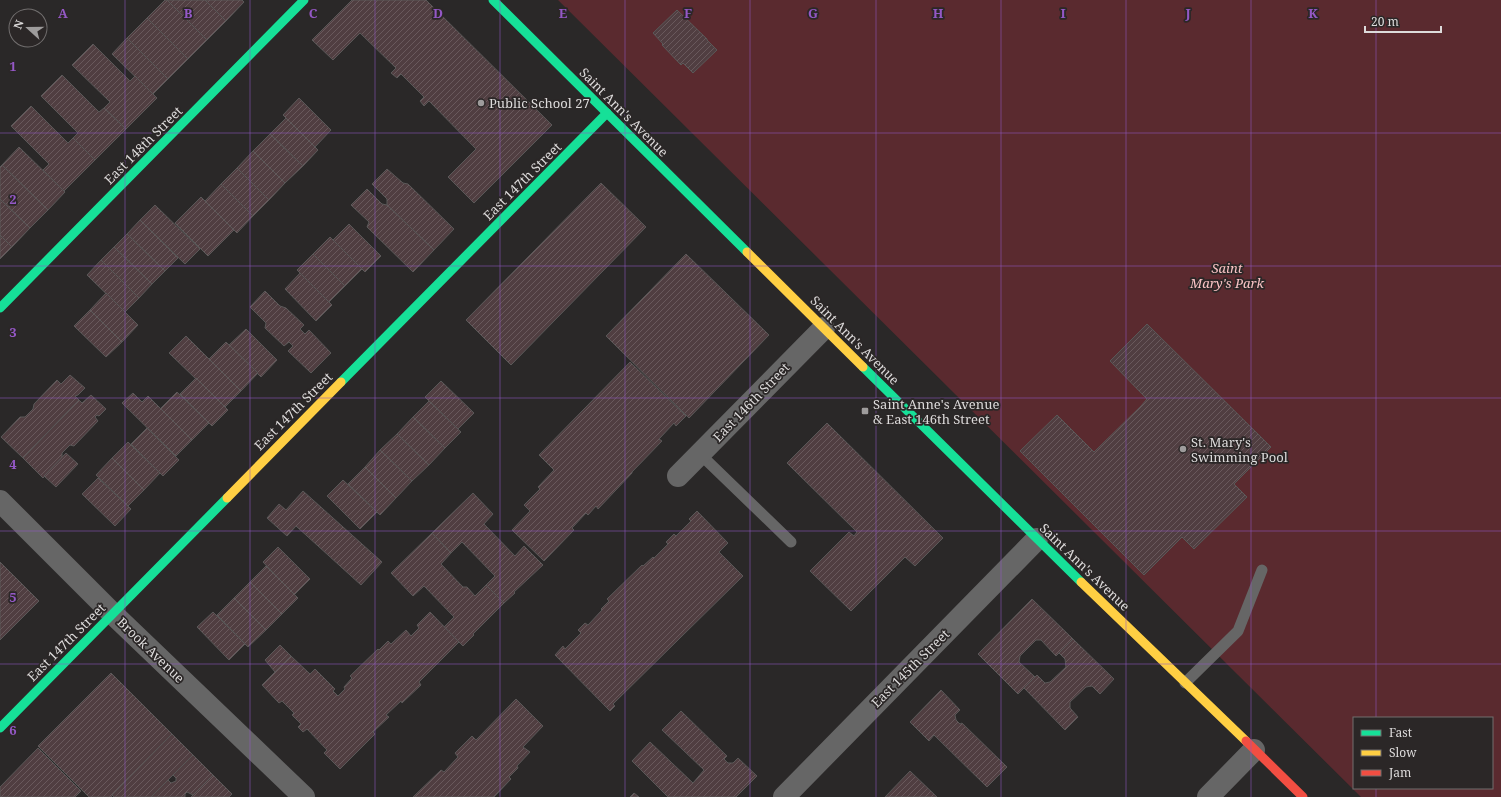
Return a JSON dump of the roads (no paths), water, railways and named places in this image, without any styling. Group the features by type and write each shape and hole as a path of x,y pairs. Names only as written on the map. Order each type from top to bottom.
{"street":[{"name":"East 148th Street","path":"0,308 304,0"},
{"name":"Saint Ann's Avenue","path":"493,0 1037,539 1303,797"},
{"name":"East 147th Street","path":"0,728 607,113"},
{"name":"East 146th Street","path":"678,476 824,328"},
{"name":"Brook Avenue","path":"0,501 113,614 304,797"},
{"name":"East 145th Street","path":"784,797 1037,539"},
{"path":"1208,797 1254,750"}],"lane":[{"path":"700,454 791,542"},
{"path":"1185,683 1238,631 1262,570"}],"place":[{"name":"Public School 27","path":"481,103"},
{"name":"Saint Anne's Avenue & East 146th Street","path":"865,411"},
{"name":"St. Mary's Swimming Pool","path":"1183,449"}],"park label":[{"name":"Saint Mary's Park","path":"1227,276"}]}
